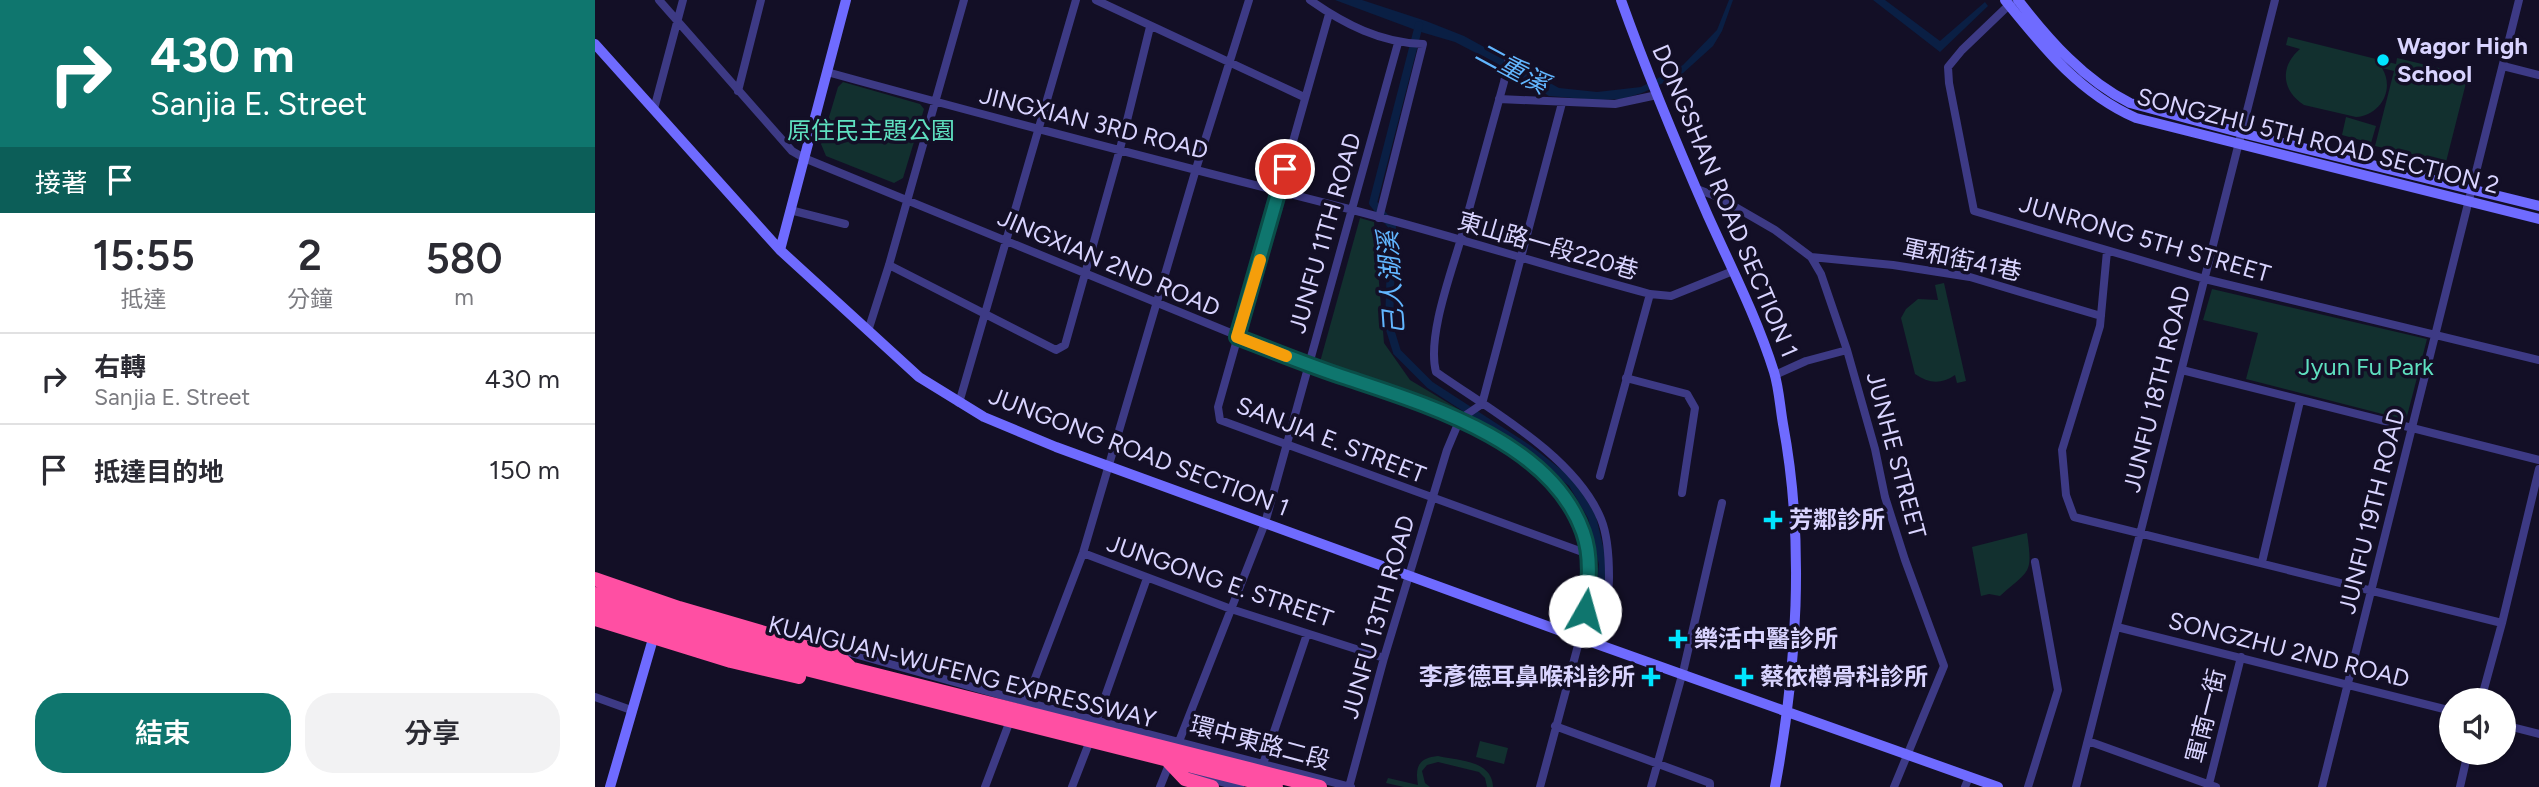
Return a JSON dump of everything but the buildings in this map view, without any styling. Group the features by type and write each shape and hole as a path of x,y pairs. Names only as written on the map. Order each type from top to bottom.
{"highway":[{"path":"595,577 679,608 836,654 852,669"},
{"name":"KUAIGUAN-WUFENG EXPRESSWAY","path":"595,594 729,636 852,669 1319,787"},
{"name":"KUAIGUAN-WUFENG EXPRESSWAY","path":"595,610 773,661 1167,763 1276,787"},
{"path":"595,619 731,661 840,687 893,691"},
{"path":"1167,763 1185,779 1212,787"}],"main road":[{"path":"780,250 846,0"},
{"name":"DONGSHAN ROAD SECTION 1","path":"1621,0 1657,95 1755,320 1775,375 1787,445 1794,512 1794,630 1775,787"},
{"name":"SONGZHU 5TH ROAD SECTION 2","path":"2012,1 2075,64 2114,95 2130,103 2539,206"},
{"name":"SONGZHU 5TH ROAD SECTION 2","path":"2012,1 2053,59 2097,98 2136,118 2539,219"},
{"name":"JUNGONG ROAD SECTION 1","path":"595,44 780,250 919,377 959,403 1010,429 1108,466 1906,755 1967,782 1998,787"},
{"path":"610,787 667,598"}],"street":[{"name":"JINGXIAN 2ND ROAD","path":"659,0 792,151 804,158 1237,337 1460,419 1539,470 1552,482 1575,514 1584,534 1588,554 1588,592 1580,638 1540,787"},
{"path":"654,108 683,0"},
{"path":"738,91 761,0"},
{"path":"868,331 964,0"},
{"path":"959,403 1076,0"},
{"path":"1096,0 1150,27 1230,60 1304,97"},
{"path":"985,787 1008,726 1026,702 1083,553 1196,169 1249,0"},
{"path":"1310,0 1329,14 1364,31 1398,43 1423,44 1379,218"},
{"name":"JUNFU 18TH ROAD","path":"2076,787 2275,0"},
{"name":"JUNFU 19TH ROAD","path":"2322,787 2519,0"},
{"name":"JUNRONG 5TH STREET","path":"2012,1 1948,67 1974,211 2205,279 2539,360"},
{"name":"SANJIA E. STREET","path":"1329,14 1218,407 1220,420 1588,554"},
{"path":"889,265 1056,350 1060,348 1068,337 1120,149 1150,27"},
{"name":"JUNFU 11TH ROAD","path":"1160,787 1167,763 1179,742 1265,523 1398,43"},
{"path":"1509,58 1448,284 1433,349 1433,361 1436,372 1551,454 1584,488 1601,520 1607,544 1609,578 1600,645"},
{"path":"2503,66 2539,75"},
{"name":"JINGXIAN 3RD ROAD","path":"827,72 1039,130 1352,210"},
{"path":"1499,99 1615,104 1657,95"},
{"path":"1460,419 1482,405 1562,103"},
{"name":"JUNHE STREET","path":"1697,189 1718,197 1775,230 1811,257 1829,294 1875,449 1885,497 1905,561 1944,666 1894,787"},
{"name":"東山路一段220巷","path":"1352,210 1650,294 1671,296 1733,271"},
{"path":"790,211 845,224"},
{"path":"2107,251 2100,327 2062,450 2066,495 2074,517 2502,623"},
{"name":"軍和街41巷","path":"1811,257 1893,265 1970,277 2101,316"},
{"path":"1600,476 1650,294"},
{"path":"1775,375 1806,361 1847,350"},
{"path":"2182,370 2539,460"},
{"path":"1626,378 1687,394 1695,408 1682,493"},
{"path":"2262,562 2300,401"},
{"name":"JUNFU 13TH ROAD","path":"1350,787 1408,575 1447,450 1460,419"},
{"path":"2484,688 2539,469"},
{"path":"1651,787 1682,674 1722,503"},
{"name":"JUNGONG E. STREET","path":"1083,553 1231,609 1384,657"},
{"path":"2028,787 2058,690 2035,562"},
{"name":"環中東路二段","path":"595,577 877,661 1350,787"},
{"path":"1072,787 1147,578"},
{"name":"環中東路二段","path":"595,610 655,633 1087,747 1167,763 1240,787"},
{"name":"環中東路二段","path":"595,626 614,632 655,633"},
{"name":"SONGZHU 2ND ROAD","path":"2117,626 2439,708"},
{"path":"1255,787 1307,634"},
{"name":"軍南一街","path":"2213,786 2241,657"},
{"path":"595,697 632,710"},
{"path":"1555,726 1710,783 1710,787"},
{"path":"2516,728 2539,734"},
{"path":"2088,741 2213,786"},
{"path":"2460,787 2465,765"}],"green space":[{"path":"2288,37 2396,64 2397,58 2468,75 2446,162 2375,146 2394,71 2382,68 2386,76 2386,92 2379,106 2365,115 2356,117 2304,105 2296,99 2287,85 2286,70 2300,49 2286,45"},
{"name":"原住民主題公園","path":"843,82 920,104 924,109 903,178 894,183 826,156 821,144 838,87"},
{"path":"2346,117 2376,126 2371,143 2342,135"},
{"path":"1360,218 1374,222 1384,343 1410,380 1465,413 1468,418 1466,422 1320,362"},
{"path":"1944,283 1966,381 1957,383 1955,375 1935,382 1915,374 1901,318 1906,309 1918,299 1938,300 1935,285"},
{"name":"Jyun Fu Park","path":"2212,289 2427,339 2406,420 2246,379 2258,333 2203,320"},
{"path":"2027,533 2030,557 2027,570 2000,596 1981,596 1972,547"},
{"path":"1480,741 1508,748 1504,764 1476,757"},
{"path":"1438,756 1481,767 1487,771 1493,787 1487,787 1485,778 1479,772 1438,762 1427,765 1422,771 1425,783 1430,787 1404,787 1386,783 1388,778 1418,785 1419,764"}],"water":[{"name":"二重溪","path":"1335,0 1362,0 1426,21 1464,36 1559,88 1597,92 1641,87 1683,65 1717,30 1729,0 1733,0 1722,31 1713,46 1682,74 1642,93 1622,99 1596,100 1549,96 1503,67 1455,42"},
{"path":"1873,0 1885,0 1940,41 1985,2 1988,6 1940,52"}],"waterway":[{"name":"己人湖溪","path":"1419,25 1373,203 1392,226 1389,326 1397,352 1430,385 1527,448 1572,483 1592,517 1603,564 1597,625"}],"slow traffic":[{"path":"1260,260 1237,337 1286,356"}],"place":[{"name":"Wagor High School","path":"2383,60"},
{"name":"芳鄰診所","path":"1773,520"},
{"name":"樂活中醫診所","path":"1678,639"},
{"name":"李彥德耳鼻喉科診所","path":"1651,677"},
{"name":"蔡依樽骨科診所","path":"1744,677"}],"route":[{"path":"1285,169 1237,337 1452,415 1497,440 1539,470 1561,492 1584,534 1589,565 1585,611"}]}
